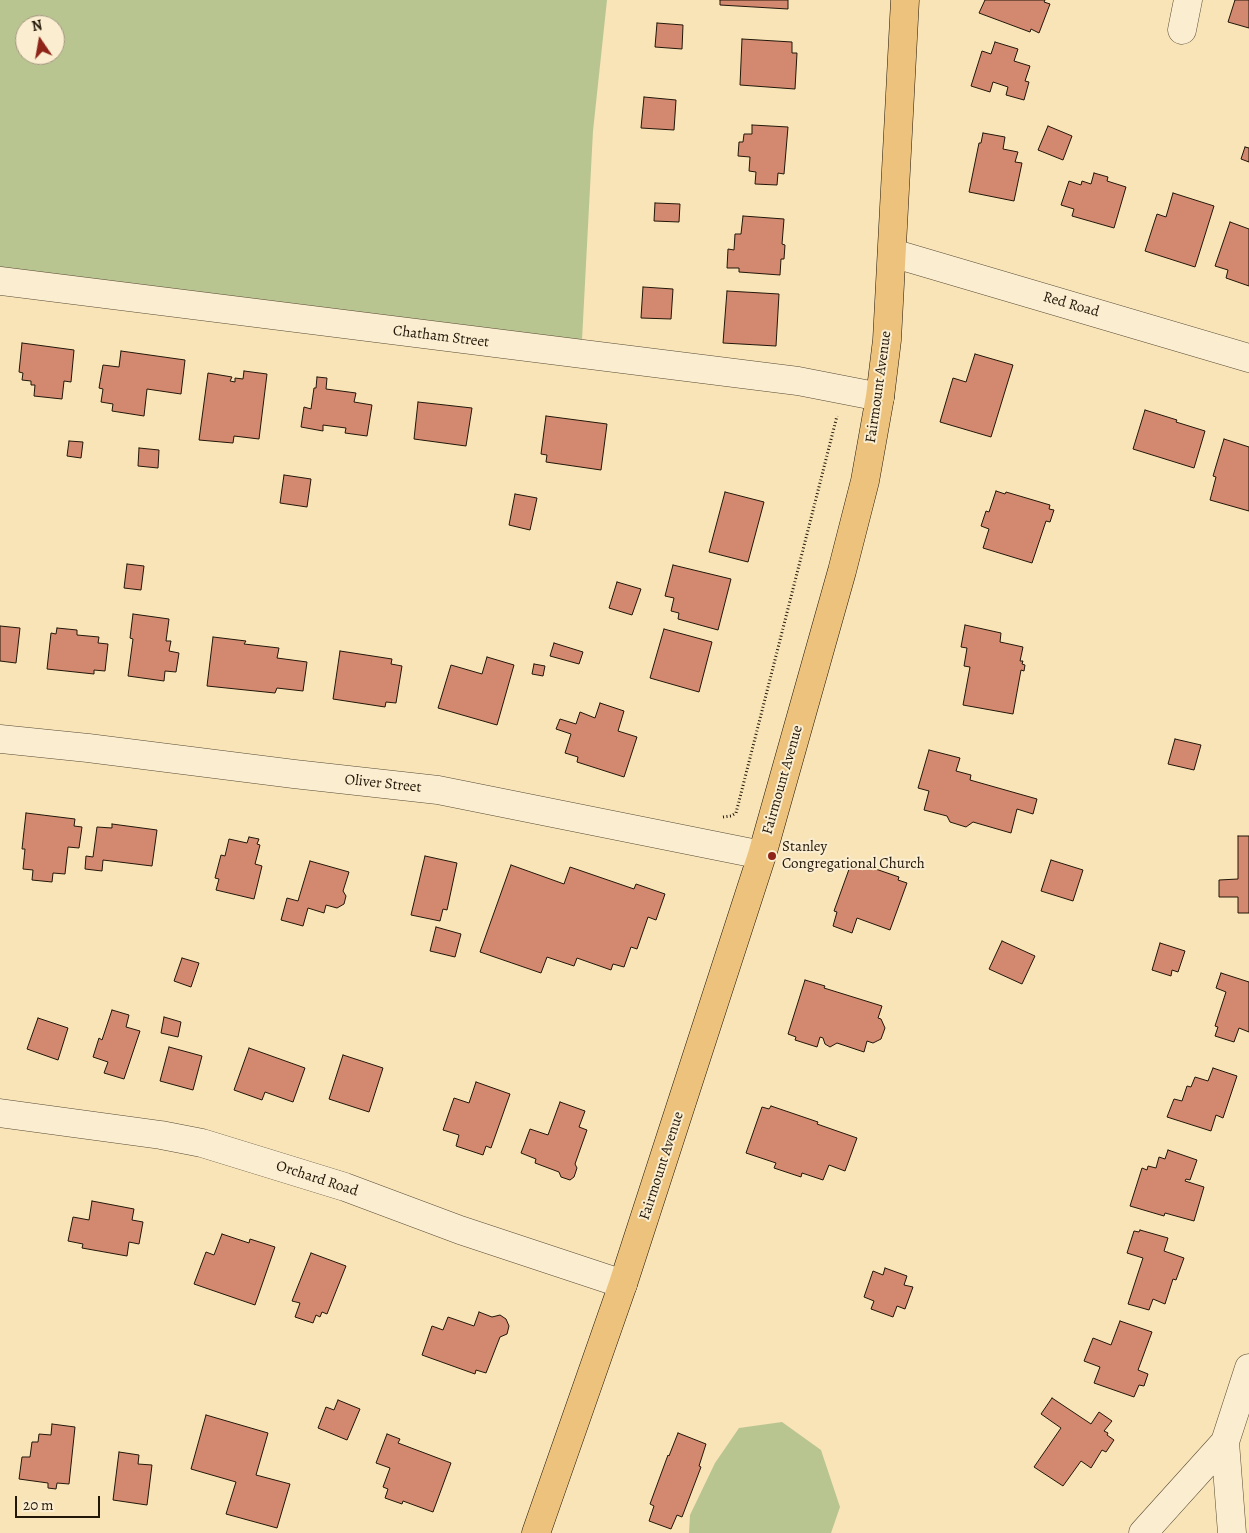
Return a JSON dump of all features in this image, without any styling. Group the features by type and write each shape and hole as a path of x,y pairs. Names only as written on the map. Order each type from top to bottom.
{"main road":[{"name":"Fairmount Avenue","path":"536,1533 623,1284 762,854 842,570 862,490 880,397 887,340 905,0"}],"street":[{"path":"1182,30 1188,0"},
{"name":"Red Road","path":"892,253 1249,358"},
{"name":"Chatham Street","path":"0,281 798,381 880,397"},
{"name":"Oliver Street","path":"0,738 438,790 762,854"},
{"name":"Orchard Road","path":"0,1113 202,1143 345,1187 460,1230 623,1284"},
{"path":"1232,1533 1225,1442 1249,1368"},
{"path":"1143,1533 1225,1442"}],"path":[{"path":"718,818 731,816 736,813 838,412"}],"green space":[{"path":"0,0 607,0 593,131 581,359 0,278"},
{"path":"782,1422 821,1450 840,1507 831,1533 689,1533 690,1515 715,1463 739,1428"}],"building":[{"path":"720,0 788,0 788,9 720,5"},
{"path":"985,0 1045,0 1044,2 1050,4 1039,33 1031,29 1030,32 979,13"},
{"path":"1235,0 1249,0 1249,28 1228,22"},
{"path":"657,23 683,25 682,49 655,47"},
{"path":"742,39 792,42 792,53 797,53 795,89 740,85"},
{"path":"995,42 1018,49 1014,61 1030,66 1025,81 1029,82 1024,100 1006,95 1008,87 993,82 990,92 971,86 982,51 991,54"},
{"path":"644,97 676,100 674,130 641,128"},
{"path":"752,125 788,127 784,174 778,173 777,185 755,184 756,172 749,171 750,157 738,156 739,142 743,142 744,134 752,134"},
{"path":"1048,126 1072,136 1063,160 1038,150"},
{"path":"983,133 1005,137 1003,149 1018,152 1015,162 1022,163 1014,201 969,192 979,143 981,143"},
{"path":"1245,147 1249,148 1249,162 1241,159"},
{"path":"1094,173 1108,177 1107,181 1126,187 1114,228 1072,216 1074,209 1061,205 1069,181 1081,185 1082,181 1091,184"},
{"path":"1173,193 1214,206 1195,267 1145,251 1157,214 1166,217"},
{"path":"655,203 680,204 679,222 654,221"},
{"path":"743,216 784,219 782,244 785,245 784,259 781,259 780,275 739,272 739,268 727,268 728,249 734,250 735,234 741,234"},
{"path":"1230,222 1249,229 1249,286 1226,278 1228,270 1215,266"},
{"path":"643,287 673,289 671,319 641,318"},
{"path":"727,291 779,294 776,346 723,343"},
{"path":"22,343 74,350 71,382 64,381 62,399 34,396 35,385 31,385 31,381 22,380 23,373 19,372"},
{"path":"121,351 185,360 181,394 147,389 144,416 112,411 113,404 101,402 103,389 99,388 103,365 119,367"},
{"path":"975,354 1013,365 991,437 940,422 953,378 966,382"},
{"path":"244,371 267,374 259,439 234,436 233,443 199,440 208,373 232,377 230,381 235,382 235,378 243,379"},
{"path":"317,377 327,378 326,389 356,393 354,402 372,405 367,436 345,433 346,428 323,425 323,431 301,427 304,407 311,409"},
{"path":"418,402 472,408 466,446 414,439"},
{"path":"1145,410 1205,431 1194,468 1133,449"},
{"path":"546,416 607,424 601,470 546,462 547,455 541,454"},
{"path":"1224,439 1249,447 1249,511 1210,500 1216,477 1213,476"},
{"path":"69,441 83,442 81,458 67,456"},
{"path":"139,448 159,450 158,468 138,466"},
{"path":"284,475 311,479 307,507 280,503"},
{"path":"996,491 1005,494 1006,492 1050,505 1049,509 1054,510 1050,522 1046,521 1032,563 983,548 989,529 981,526 986,511 989,512"},
{"path":"725,492 764,502 748,562 709,552"},
{"path":"515,494 537,498 530,530 509,525"},
{"path":"127,564 144,566 141,590 124,588"},
{"path":"673,565 731,579 718,630 678,619 679,613 671,611 674,598 665,596"},
{"path":"617,582 641,589 632,615 609,608"},
{"path":"133,614 169,619 166,641 171,641 169,651 179,653 176,672 165,671 164,681 128,676 133,639 130,638"},
{"path":"965,625 1001,633 1000,642 1023,647 1020,661 1023,661 1022,664 1025,665 1024,671 1021,670 1013,714 963,705 970,667 964,666 967,648 961,647"},
{"path":"0,626 20,628 16,663 0,661"},
{"path":"57,628 77,630 77,635 99,637 98,643 108,644 105,671 94,670 94,674 47,669 51,633 56,634"},
{"path":"664,629 712,642 699,692 650,678"},
{"path":"213,637 246,641 244,644 279,648 277,658 307,662 303,691 277,688 275,693 207,686"},
{"path":"554,643 583,652 579,664 550,656"},
{"path":"340,651 392,659 391,664 402,666 396,703 386,702 385,707 333,699"},
{"path":"487,657 514,665 497,725 438,708 451,665 482,674"},
{"path":"534,664 545,666 543,676 532,674"},
{"path":"600,703 624,711 618,731 637,737 624,777 577,762 578,757 565,753 571,734 556,729 560,719 576,724 580,712 595,718"},
{"path":"1175,739 1201,745 1194,770 1168,764"},
{"path":"929,750 960,758 956,771 971,775 970,780 1037,799 1033,814 1017,809 1011,833 973,822 966,827 950,822 947,816 924,810 929,791 918,788"},
{"path":"26,813 75,819 74,826 82,827 79,848 68,847 65,874 53,873 52,882 32,880 33,870 23,869 25,849 22,849"},
{"path":"112,824 157,830 152,866 103,860 102,871 85,869 86,856 93,857 97,827 112,828"},
{"path":"1238,836 1249,836 1249,913 1238,913 1238,897 1219,897 1219,880 1238,879"},
{"path":"249,837 259,839 257,844 260,845 255,864 262,866 254,899 216,890 219,879 215,878 221,855 225,856 229,839 247,843"},
{"path":"425,856 457,863 447,910 443,909 440,921 411,915"},
{"path":"1051,860 1083,870 1073,901 1041,891"},
{"path":"310,861 349,872 343,891 346,896 344,904 337,908 326,905 324,913 308,908 303,926 281,920 287,898 298,901"},
{"path":"852,861 899,877 898,880 907,883 890,930 857,918 852,933 833,926 837,912 834,911"},
{"path":"511,865 564,884 570,867 634,889 636,884 665,894 656,920 648,917 637,949 631,947 624,967 613,964 611,970 577,958 574,966 547,957 541,973 480,952"},
{"path":"436,927 461,934 455,957 430,951"},
{"path":"1002,941 1035,956 1022,984 989,969"},
{"path":"1160,943 1185,951 1178,972 1172,970 1171,976 1152,970"},
{"path":"182,958 199,963 191,987 174,981"},
{"path":"1221,973 1249,982 1249,1032 1239,1028 1234,1042 1215,1036 1218,1027 1215,1026 1226,992 1216,988"},
{"path":"805,980 825,986 824,988 882,1006 878,1018 881,1019 885,1028 881,1039 873,1043 867,1041 864,1052 837,1043 830,1047 820,1037 817,1047 795,1040 796,1037 788,1034"},
{"path":"112,1010 129,1015 126,1027 140,1031 124,1079 104,1073 108,1062 93,1057 99,1038 102,1040"},
{"path":"164,1017 181,1022 178,1037 161,1033"},
{"path":"38,1018 68,1028 58,1060 27,1049"},
{"path":"169,1047 202,1056 193,1090 160,1081"},
{"path":"249,1048 305,1068 293,1102 265,1092 262,1100 234,1090"},
{"path":"343,1055 383,1068 369,1112 329,1099"},
{"path":"1213,1068 1237,1076 1223,1118 1216,1115 1211,1131 1167,1117 1174,1099 1182,1101 1187,1086 1191,1087 1195,1077 1208,1081"},
{"path":"476,1082 510,1094 491,1148 486,1146 483,1155 456,1146 459,1135 443,1130 454,1098 469,1103"},
{"path":"560,1102 585,1111 579,1127 587,1130 575,1164 577,1168 574,1177 570,1180 561,1177 559,1172 535,1163 536,1159 521,1153 530,1129 548,1135"},
{"path":"771,1106 857,1138 845,1171 829,1165 823,1180 802,1173 801,1177 774,1168 776,1163 746,1153 762,1107 769,1109"},
{"path":"1168,1150 1197,1160 1190,1180 1186,1179 1185,1181 1204,1187 1194,1221 1165,1213 1164,1216 1130,1206 1142,1168 1147,1170 1148,1166 1156,1168 1159,1157 1165,1159"},
{"path":"92,1201 134,1209 132,1220 143,1222 139,1244 129,1242 127,1256 82,1248 83,1244 68,1241 73,1217 89,1220"},
{"path":"1140,1230 1168,1238 1164,1251 1184,1258 1176,1280 1173,1279 1165,1304 1153,1299 1149,1310 1128,1304 1143,1258 1127,1253 1134,1231 1139,1232"},
{"path":"222,1234 249,1243 250,1239 275,1247 255,1305 194,1284 206,1252 214,1255"},
{"path":"311,1253 346,1266 327,1314 322,1312 320,1317 316,1315 313,1323 295,1317 300,1303 292,1301"},
{"path":"885,1268 907,1276 904,1285 913,1287 905,1309 897,1306 893,1317 871,1309 874,1301 864,1297 873,1271 883,1275"},
{"path":"479,1312 492,1317 500,1315 506,1319 509,1326 507,1334 500,1337 486,1373 476,1370 475,1374 422,1355 432,1326 443,1330 448,1317 474,1326"},
{"path":"1120,1321 1152,1332 1138,1370 1148,1374 1144,1386 1139,1385 1134,1397 1094,1383 1100,1367 1084,1361 1093,1338 1111,1345"},
{"path":"1052,1398 1091,1424 1099,1412 1112,1421 1104,1431 1114,1440 1106,1452 1102,1450 1091,1468 1081,1461 1063,1486 1034,1467 1061,1428 1041,1414"},
{"path":"338,1400 360,1409 347,1440 318,1428 326,1407 334,1410"},
{"path":"206,1415 268,1433 256,1475 290,1484 277,1528 226,1514 236,1482 191,1469"},
{"path":"52,1424 75,1427 69,1484 57,1483 56,1489 48,1488 48,1483 19,1479 22,1457 30,1457 32,1442 38,1442 39,1434 51,1435"},
{"path":"678,1433 706,1444 699,1466 701,1467 682,1517 677,1515 671,1529 649,1521 654,1506 650,1504"},
{"path":"387,1434 400,1439 398,1443 451,1463 433,1512 403,1501 402,1504 385,1498 388,1489 383,1487 390,1468 376,1463"},
{"path":"119,1452 139,1455 138,1464 152,1465 147,1505 113,1500"}],"place":[{"name":"Stanley Congregational Church","path":"772,856"}]}
